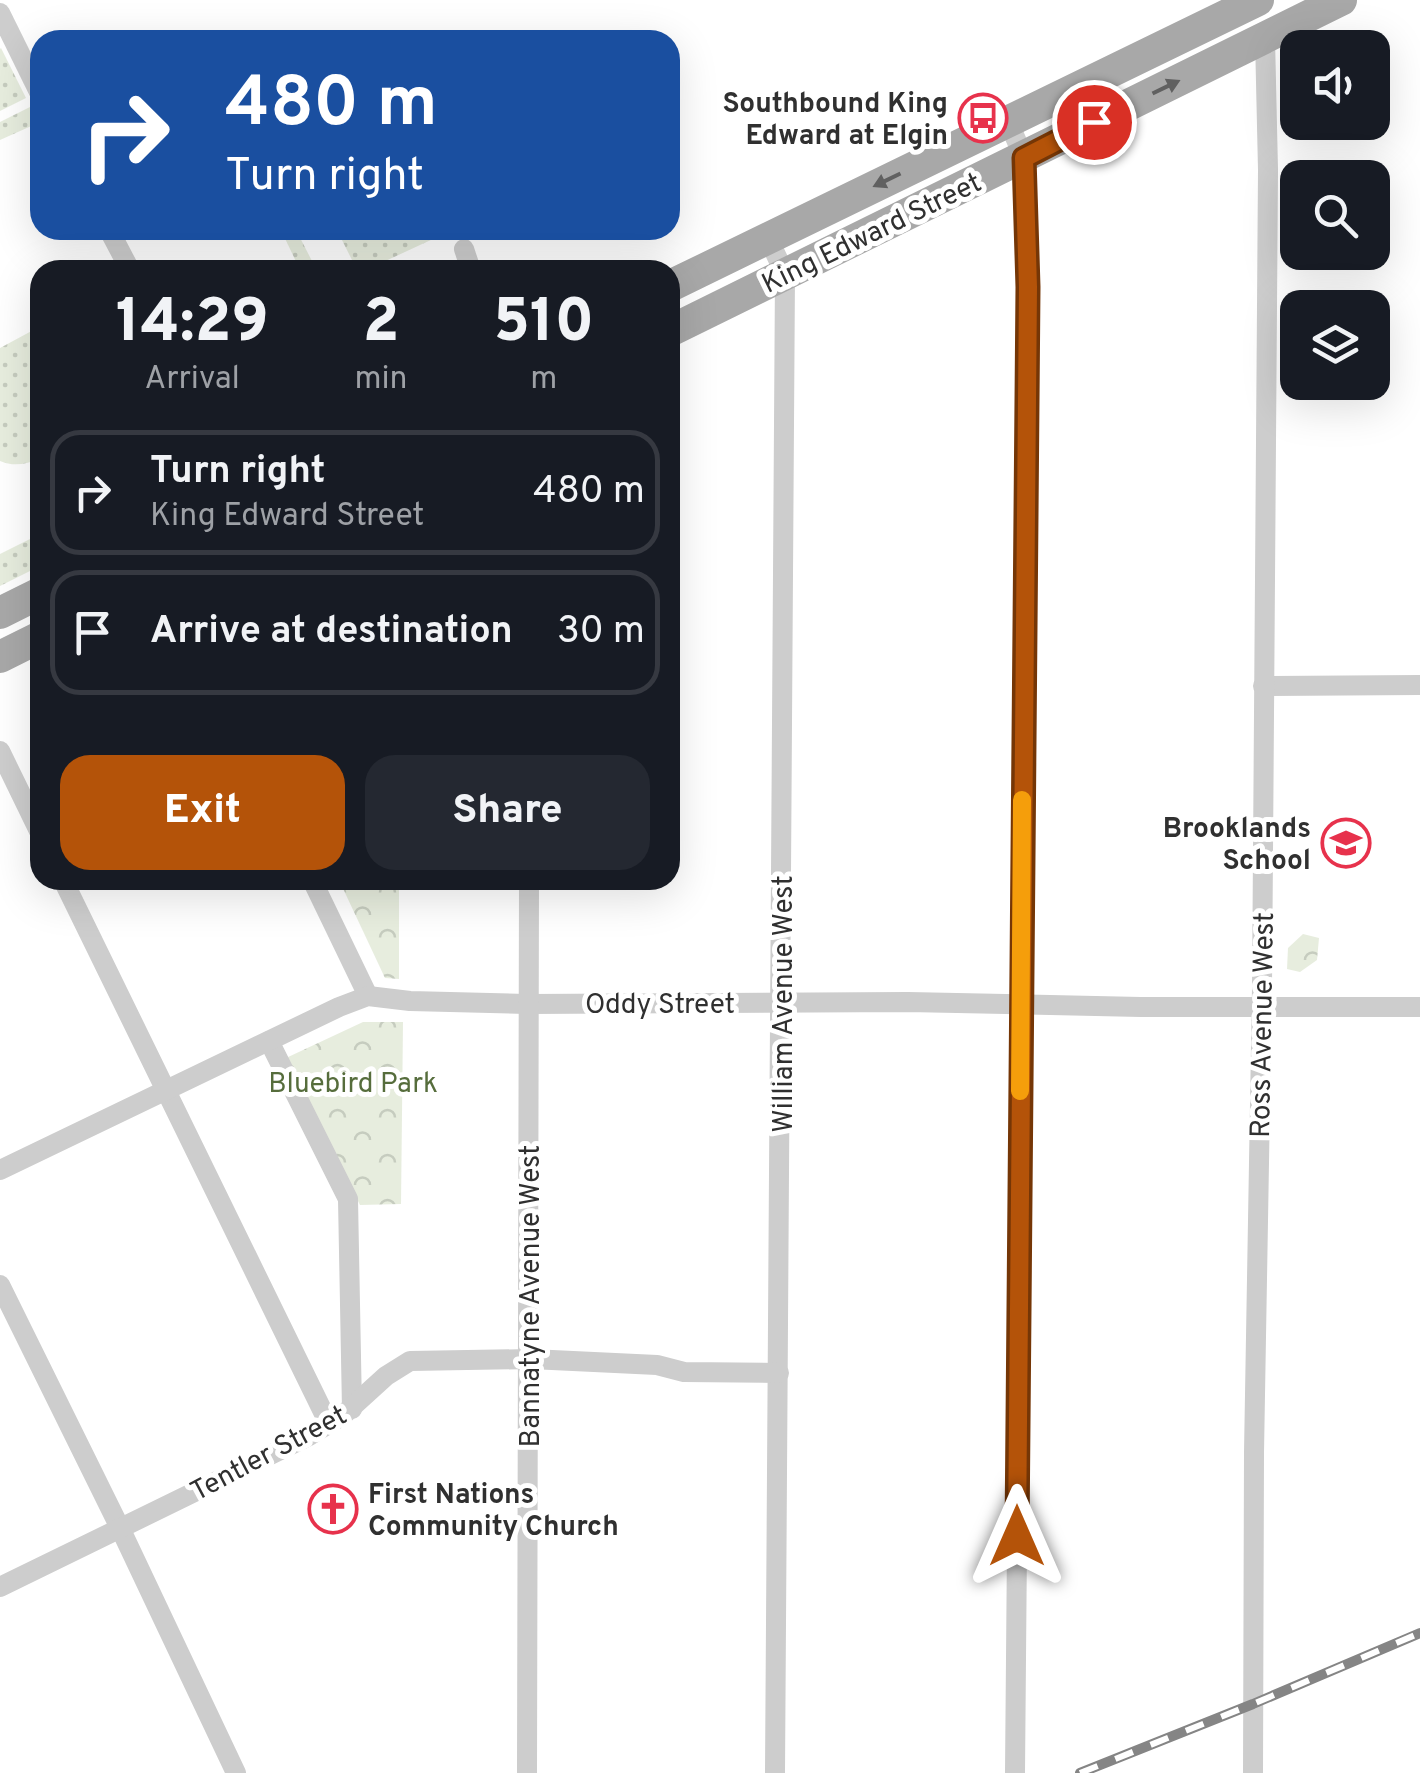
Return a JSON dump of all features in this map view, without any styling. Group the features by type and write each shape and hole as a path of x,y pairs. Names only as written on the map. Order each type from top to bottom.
{"main road":[{"name":"King Edward Street","path":"680,281 1258,0"},
{"name":"King Edward Street","path":"680,326 1341,0"},
{"path":"0,613 30,598"},
{"path":"0,656 30,642"}],"street":[{"path":"0,13 30,74"},
{"name":"Ross Avenue West","path":"1253,1773 1268,170 1265,38"},
{"path":"1008,121 1024,158 1028,307 1015,1773"},
{"name":"William Avenue West","path":"768,238 785,274 775,1773"},
{"path":"464,249 468,260"},
{"path":"1263,686 1420,684"},
{"path":"0,751 30,813"},
{"path":"68,890 330,1424"},
{"path":"0,1170 368,996 317,890"},
{"name":"Bannatyne Avenue West","path":"528,1773 529,890"},
{"name":"Oddy Street","path":"368,996 410,1002 528,1004 1420,1007"},
{"path":"269,1041 348,1199 352,1409"},
{"path":"0,1285 236,1773"},
{"name":"Tentler Street","path":"0,1587 330,1424 386,1376 410,1362 531,1359 657,1365 684,1372 780,1372"}],"green space":[{"path":"0,49 26,98 0,111"},
{"path":"30,107 30,127 0,140 0,122"},
{"path":"286,240 301,240 311,260 295,260"},
{"path":"342,240 431,240 388,260 352,260"},
{"path":"30,332 30,462 25,463 0,461 0,348"},
{"path":"30,539 30,571 0,586 0,554"},
{"path":"344,890 399,890 399,979 385,978"},
{"path":"1303,934 1319,938 1317,960 1300,972 1287,969 1288,948"},
{"name":"Bluebird Park","path":"363,1022 403,1022 401,1204 360,1205 286,1058"}],"railway":[{"path":"1080,1773 1420,1633"}],"slow traffic":[{"path":"1020,1091 1022,800"}],"place":[{"name":"Southbound King Edward at Elgin","path":"983,118"},
{"name":"Brooklands School","path":"1346,843"},
{"name":"First Nations Community Church","path":"333,1509"}],"route":[{"path":"1017,1536 1028,287 1024,158 1094,122"}]}
